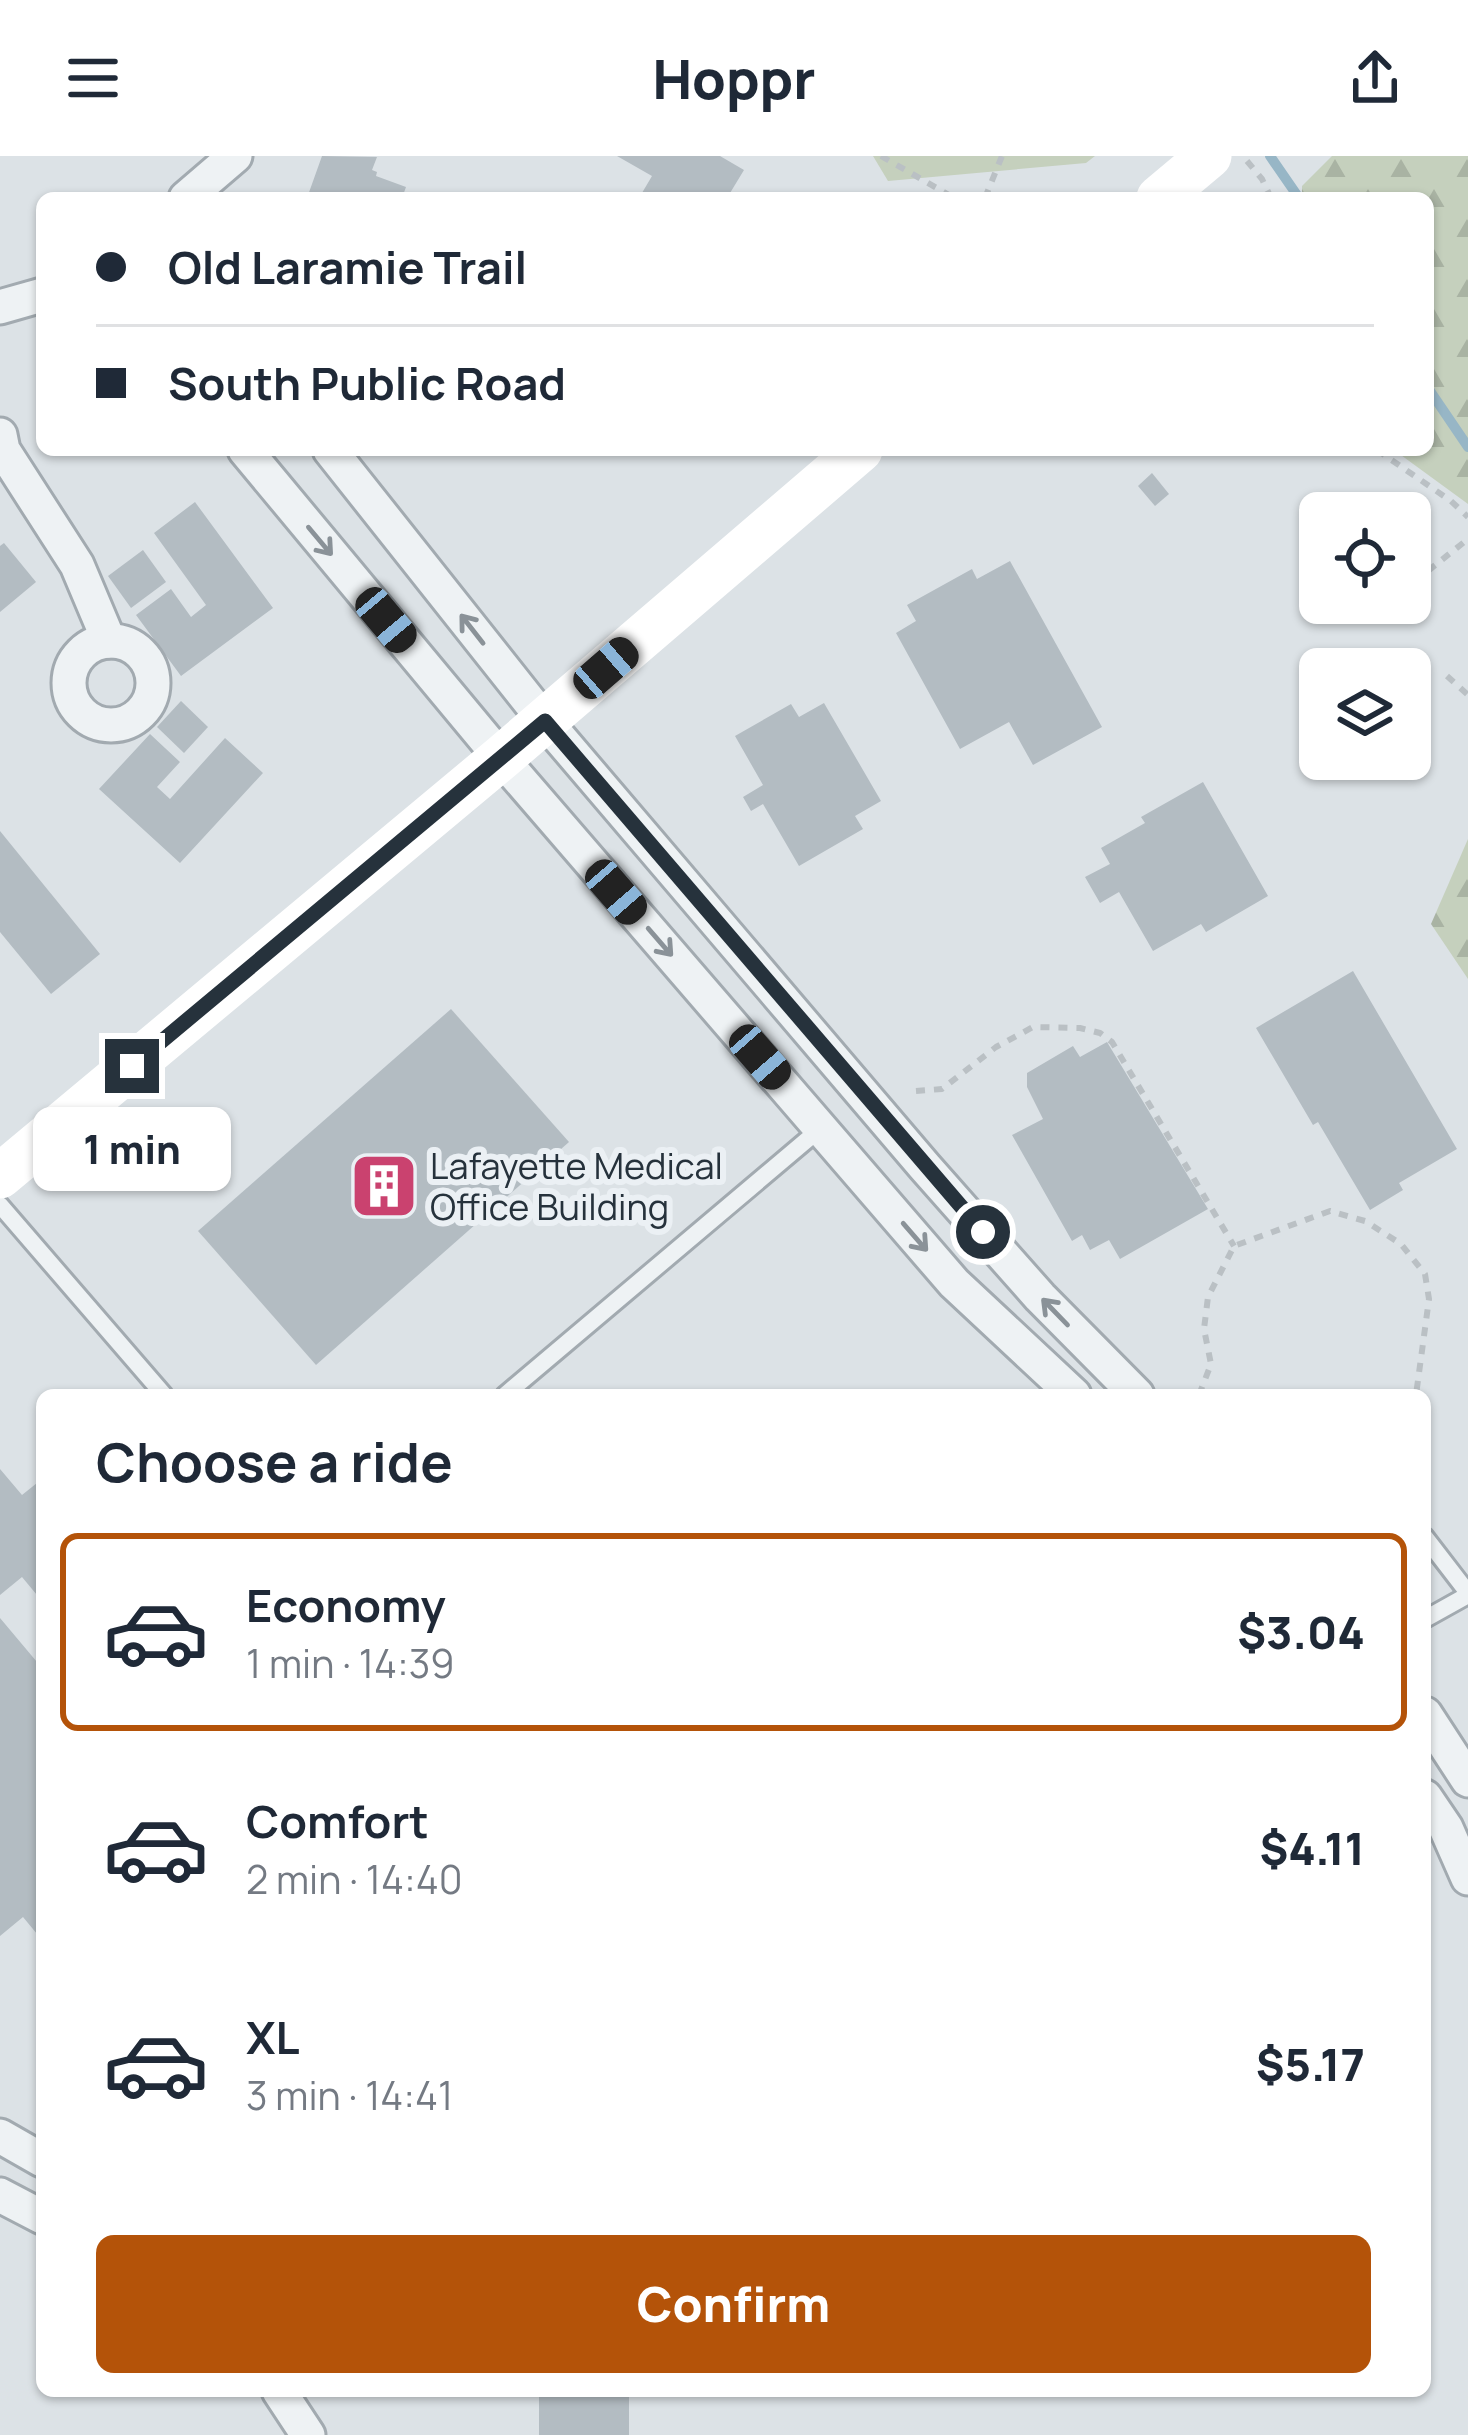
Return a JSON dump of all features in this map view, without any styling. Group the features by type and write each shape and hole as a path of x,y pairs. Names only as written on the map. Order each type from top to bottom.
{"street":[{"path":"193,192 235,156"},
{"path":"1166,192 1209,156"},
{"path":"0,307 36,297"},
{"path":"0,435 3,450 77,565 109,641"},
{"path":"250,456 501,758 954,1283 1068,1389"},
{"path":"335,456 545,721 925,1167 1040,1297 1131,1389"},
{"path":"0,1176 545,721 853,456"},
{"path":"1431,1723 1468,1780"},
{"path":"1431,1806 1468,1878"},
{"path":"0,2136 36,2157"},
{"path":"0,2194 36,2214"},
{"path":"286,2397 308,2435"}],"lane":[{"path":"512,1389 821,1128"},
{"path":"0,1204 159,1389"},
{"path":"1431,1545 1468,1594 1431,1616"}],"path":[{"path":"881,156 944,192"},
{"path":"987,192 1002,156"},
{"path":"1242,156 1268,192"},
{"path":"1386,456 1451,500 1468,518"},
{"path":"1431,568 1468,539"},
{"path":"1447,676 1468,695"},
{"path":"916,1091 942,1089 996,1047 1033,1027 1100,1033 1112,1042 1234,1246"},
{"path":"1201,1389 1211,1364 1204,1329 1208,1297 1234,1246 1330,1211 1365,1221 1401,1244 1425,1274 1429,1299 1417,1389"}],"green space":[{"path":"873,156 1095,156 1086,163 888,181"},
{"path":"1332,156 1468,156 1468,504 1402,456 1434,456 1434,192 1302,192 1302,186"},
{"path":"1468,839 1468,979 1431,924"}],"building":[{"path":"322,156 377,157 372,170 376,176 406,187 404,192 309,192"},
{"path":"617,156 720,156 744,170 731,192 643,192 652,176"},
{"path":"1152,473 1169,494 1155,506 1138,486"},
{"path":"195,502 273,608 181,676 136,615 171,589 191,617 206,605 154,533"},
{"path":"4,543 36,582 0,612 0,546"},
{"path":"143,550 166,582 131,608 108,576"},
{"path":"1010,561 1102,727 1033,765 1009,722 960,749 896,633 916,621 907,605 972,569 977,579"},
{"path":"181,701 208,727 184,753 157,727"},
{"path":"824,703 881,801 855,816 863,829 799,866 763,804 751,811 743,797 763,785 735,736 791,704 799,717"},
{"path":"150,734 180,762 157,787 170,799 225,738 263,773 180,863 99,789"},
{"path":"1203,782 1268,896 1206,932 1201,924 1153,951 1119,892 1100,903 1085,877 1110,864 1101,848 1145,823 1141,817"},
{"path":"0,831 100,954 51,994 0,932"},
{"path":"1353,971 1457,1149 1399,1183 1403,1190 1370,1210 1256,1028"},
{"name":"Lafayette Medical Office Building","path":"451,1009 569,1142 316,1365 198,1231"},
{"path":"1107,1042 1208,1209 1120,1259 1109,1240 1090,1250 1082,1235 1072,1241 1012,1135 1043,1119 1027,1087 1027,1073 1073,1046 1080,1057"},
{"path":"0,1469 22,1495 36,1484 36,1594 22,1577 0,1595"},
{"path":"0,1618 36,1661 36,1933 23,1917 0,1936"},
{"path":"539,2397 629,2397 629,2435 539,2435"}],"waterway":[{"path":"1270,156 1295,192"},
{"path":"1434,397 1468,447"}],"place":[{"name":"Lafayette Medical Office Building","path":"384,1186"}],"route":[{"path":"132,1066 545,721 983,1232"}]}
